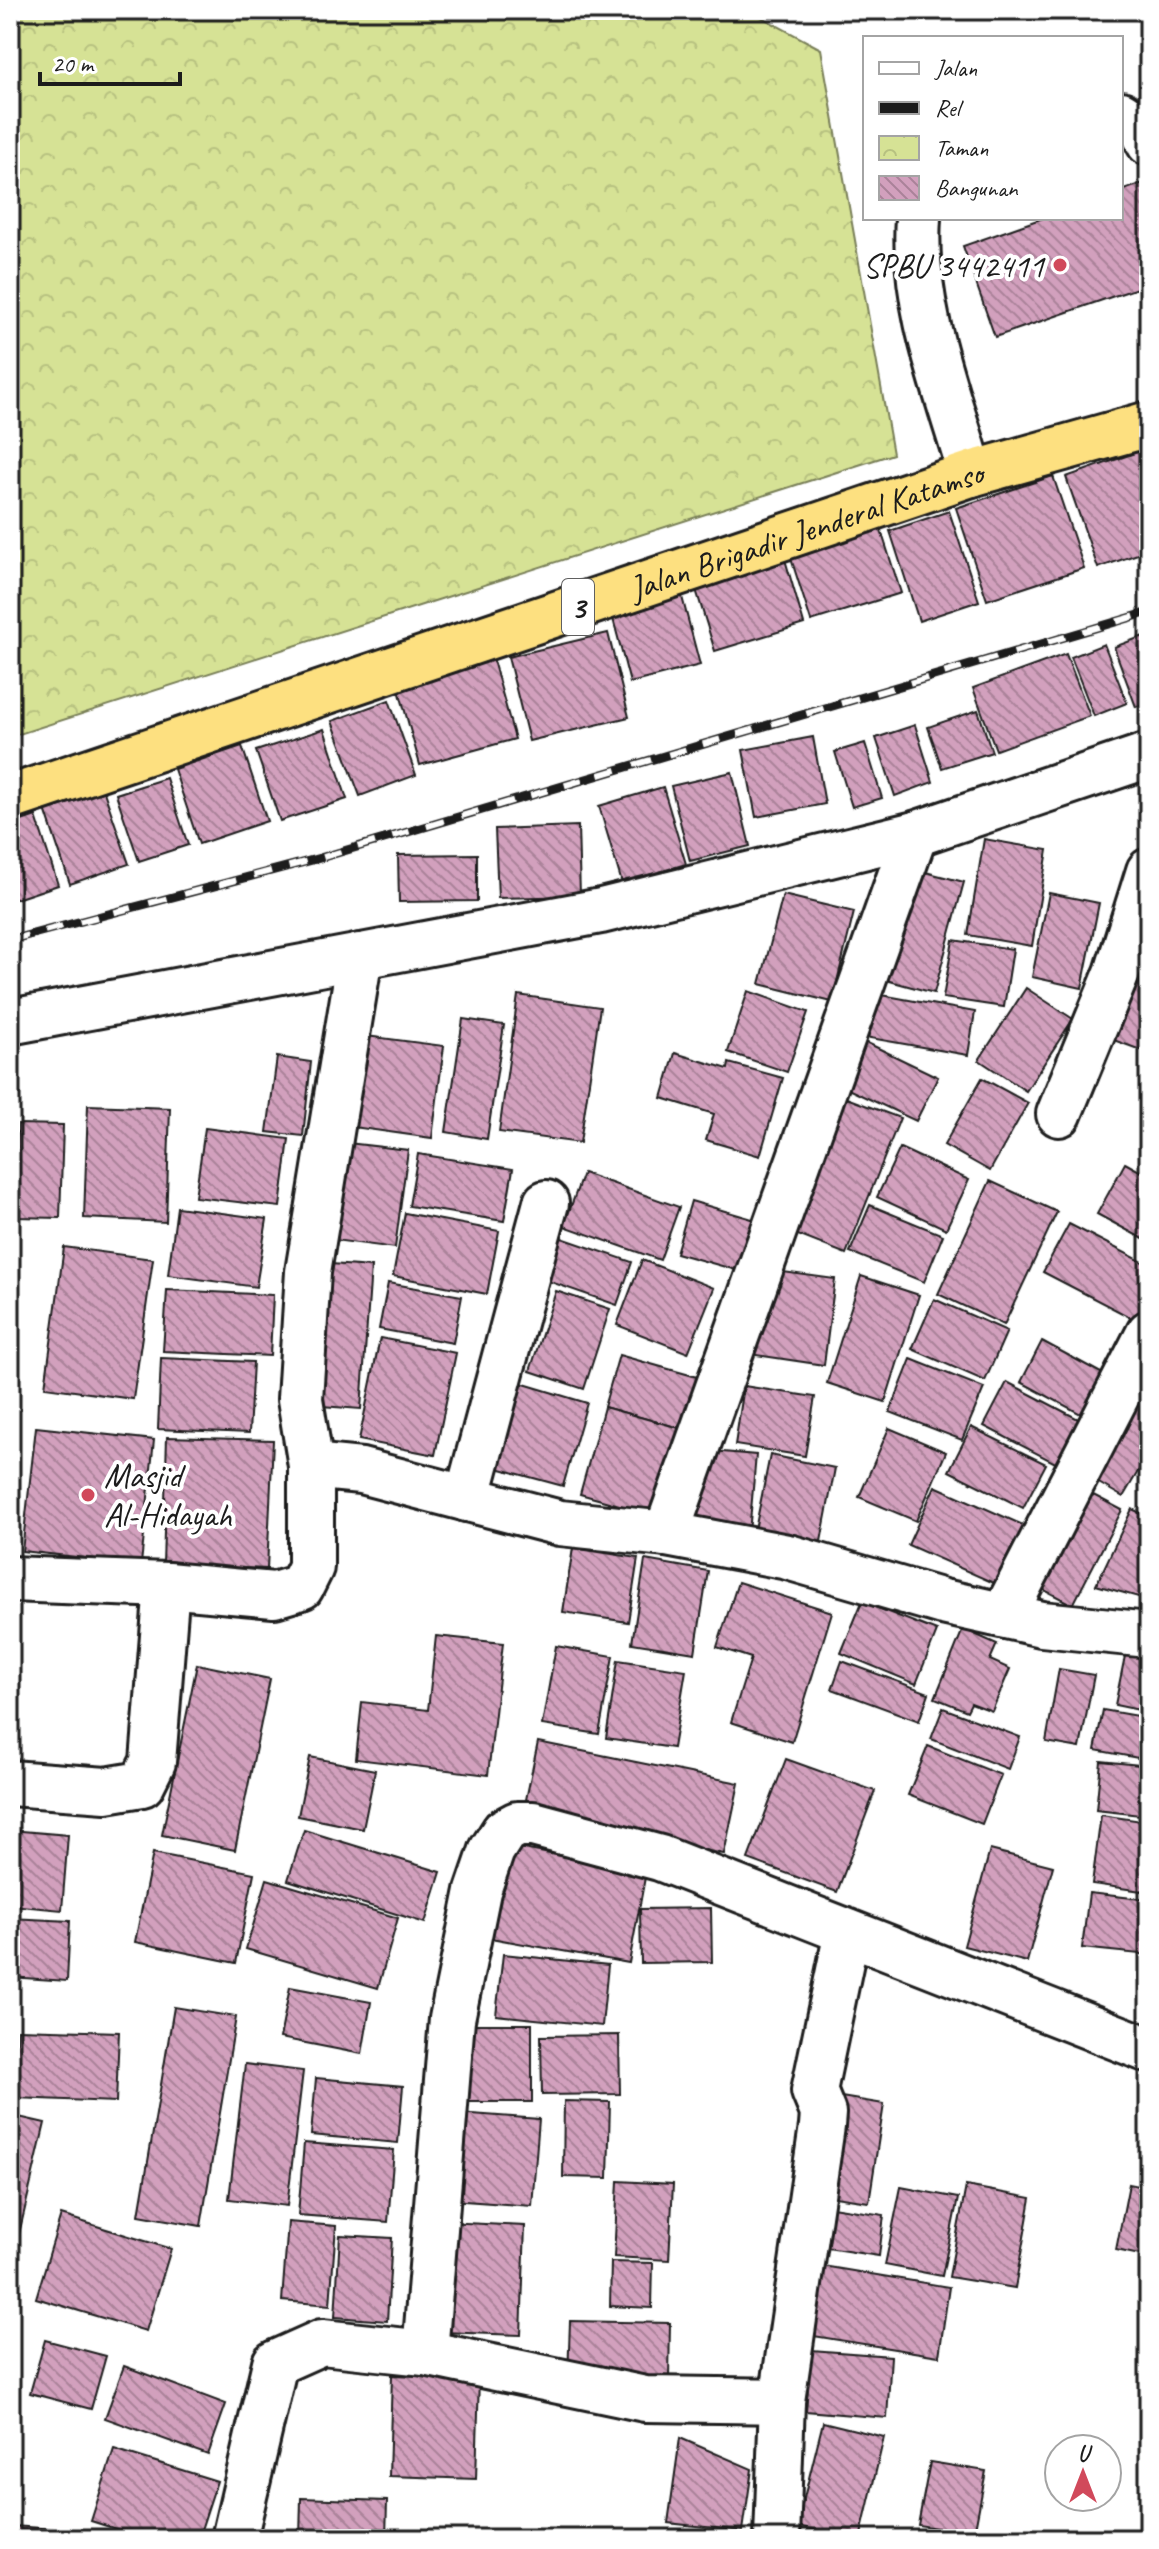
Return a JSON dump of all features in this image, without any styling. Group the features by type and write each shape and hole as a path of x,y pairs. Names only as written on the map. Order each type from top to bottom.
{"highway":[{"name":"Jalan Brigadir Jenderal Katamso","path":"10,798 971,474 1149,424"}],"street":[{"path":"1123,115 1143,130 1149,143"},
{"path":"918,220 916,246 922,308 971,474"},
{"path":"10,1022 601,911 915,834 1149,755"},
{"path":"666,1534 915,834"},
{"path":"1059,1114 1117,973 1149,871"},
{"path":"10,1579 167,1585 274,1595 301,1587 311,1567 311,1466 300,1399 308,1272 360,956"},
{"path":"467,1499 546,1203"},
{"path":"1004,1615 1149,1333"},
{"path":"311,1466 361,1471 560,1523 666,1534 788,1557 1042,1624 1149,1635"},
{"path":"10,1783 106,1790 142,1784 153,1762 167,1585"},
{"path":"425,2353 452,2019 478,1891 492,1850 504,1831 517,1824 533,1824 660,1858 1149,2050"},
{"path":"777,2539 782,2401 822,2126 823,2113 814,2091 815,2078 847,1932"},
{"path":"234,2539 275,2363 322,2342 425,2353 645,2399 782,2401"}],"green space":[{"path":"10,10 748,10 821,49 893,454 10,737"}],"building":[{"name":"SPBU 3442411","path":"1149,181 1149,284 995,337 963,246 1037,220 1123,220 1123,190"},
{"path":"1149,448 1149,550 1098,568 1066,477"},
{"path":"1053,476 1084,568 987,600 956,508"},
{"path":"949,511 979,601 919,621 890,531"},
{"path":"878,521 901,593 811,621 788,549"},
{"path":"784,556 804,624 715,651 694,583"},
{"path":"681,593 700,665 630,683 611,611"},
{"path":"608,633 629,717 529,741 508,657"},
{"path":"1149,634 1149,702 1136,707 1114,647"},
{"path":"1104,644 1127,703 1094,716 1071,657"},
{"path":"491,653 515,739 420,765 396,679"},
{"path":"1066,654 1090,716 996,750 973,688"},
{"path":"389,700 416,775 360,796 332,721"},
{"path":"978,710 992,752 942,768 928,727"},
{"path":"915,725 933,782 895,796 876,738"},
{"path":"324,729 347,799 280,821 256,751"},
{"path":"813,737 825,804 756,817 743,750"},
{"path":"865,743 882,798 852,807 835,752"},
{"path":"242,746 267,821 199,844 174,769"},
{"path":"732,772 750,846 690,861 671,786"},
{"path":"166,778 188,845 139,861 116,794"},
{"path":"663,787 686,864 622,883 599,806"},
{"path":"103,789 129,864 70,884 45,809"},
{"path":"36,816 58,885 10,901 10,825"},
{"path":"578,826 580,896 498,898 495,829"},
{"path":"984,839 1048,850 1032,946 968,935"},
{"path":"477,854 477,901 399,902 398,855"},
{"path":"906,867 964,882 934,993 875,977"},
{"path":"1149,891 1149,1053 1097,1034"},
{"path":"1049,893 1099,903 1082,988 1032,977"},
{"path":"783,895 854,912 832,1002 760,984"},
{"path":"953,940 1013,949 1004,1007 943,998"},
{"path":"1026,988 1073,1019 1026,1091 979,1060"},
{"path":"748,991 808,1012 787,1072 728,1052"},
{"path":"860,991 975,1012 968,1055 853,1035"},
{"path":"518,995 600,1007 580,1143 499,1132"},
{"path":"463,1019 504,1025 487,1139 446,1132"},
{"path":"366,1036 444,1046 432,1138 353,1127"},
{"path":"855,1037 938,1077 916,1121 833,1082"},
{"path":"675,1053 728,1069 729,1063 783,1078 760,1156 706,1140 714,1114 662,1098"},
{"path":"277,1057 311,1062 303,1136 267,1132"},
{"path":"982,1078 1028,1103 990,1171 944,1145"},
{"path":"833,1093 900,1118 846,1254 780,1228"},
{"path":"88,1105 170,1108 166,1222 84,1218"},
{"path":"18,1124 63,1125 60,1218 16,1217"},
{"path":"205,1128 289,1139 280,1207 195,1197"},
{"path":"339,1142 408,1150 395,1248 326,1239"},
{"path":"900,1148 969,1180 946,1229 877,1197"},
{"path":"418,1154 513,1169 504,1221 409,1206"},
{"path":"1125,1163 1149,1176 1149,1242 1097,1214"},
{"path":"583,1173 679,1207 660,1260 564,1226"},
{"path":"990,1181 1057,1212 1004,1325 938,1294"},
{"path":"691,1201 759,1221 743,1272 676,1253"},
{"path":"870,1205 943,1235 924,1282 850,1252"},
{"path":"177,1207 267,1219 256,1287 168,1275"},
{"path":"405,1213 499,1231 487,1294 393,1276"},
{"path":"1069,1224 1149,1265 1149,1312 1143,1324 1043,1272"},
{"path":"553,1235 632,1262 617,1305 539,1278"},
{"path":"64,1247 153,1259 133,1399 45,1387"},
{"path":"642,1260 714,1288 688,1353 617,1325"},
{"path":"317,1263 371,1267 361,1409 308,1405"},
{"path":"761,1269 835,1279 824,1365 749,1354"},
{"path":"861,1276 919,1295 885,1402 827,1383"},
{"path":"388,1283 462,1296 453,1343 379,1329"},
{"path":"167,1290 273,1295 270,1356 163,1351"},
{"path":"556,1291 610,1309 584,1389 530,1371"},
{"path":"934,1299 1007,1331 985,1381 912,1349"},
{"path":"380,1338 456,1353 435,1455 359,1440"},
{"path":"1042,1341 1112,1379 1090,1419 1021,1382"},
{"path":"619,1355 704,1379 690,1431 604,1407"},
{"path":"161,1358 253,1362 249,1433 158,1429"},
{"path":"911,1359 984,1388 962,1440 890,1412"},
{"path":"517,1382 587,1403 563,1486 493,1467"},
{"path":"1007,1382 1084,1422 1061,1466 984,1426"},
{"path":"744,1386 815,1397 805,1456 735,1445"},
{"path":"1133,1389 1149,1398 1149,1453 1123,1497 1083,1474"},
{"path":"604,1407 690,1431 666,1518 580,1494"},
{"name":"Masjid Al-Hidayah","path":"36,1427 154,1440 141,1564 22,1551"},
{"path":"971,1427 1046,1464 1023,1508 949,1471"},
{"path":"889,1428 946,1452 916,1521 859,1497"},
{"path":"167,1437 273,1440 267,1569 163,1564"},
{"path":"700,1450 756,1455 749,1533 693,1529"},
{"path":"770,1455 835,1468 819,1552 753,1540"},
{"path":"935,1486 1032,1529 1005,1588 908,1545"},
{"path":"1076,1486 1122,1510 1073,1605 1027,1581"},
{"path":"1132,1509 1149,1517 1149,1600 1096,1585"},
{"path":"573,1548 638,1558 628,1622 563,1612"},
{"path":"645,1560 708,1571 695,1653 632,1643"},
{"path":"738,1582 832,1612 792,1742 731,1722 751,1658 717,1647"},
{"path":"862,1602 937,1631 916,1684 841,1653"},
{"path":"963,1629 997,1644 990,1660 1010,1669 992,1711 971,1703 967,1711 935,1698"},
{"path":"436,1636 503,1643 488,1775 356,1759 362,1702 428,1710"},
{"path":"556,1646 613,1656 599,1734 542,1725"},
{"path":"1127,1646 1149,1651 1149,1712 1115,1705"},
{"path":"618,1660 686,1670 673,1748 606,1738"},
{"path":"842,1661 929,1693 919,1721 832,1689"},
{"path":"197,1664 270,1679 235,1850 162,1835"},
{"path":"1059,1669 1094,1675 1080,1748 1046,1742"},
{"path":"943,1708 1020,1737 1008,1769 931,1739"},
{"path":"1103,1710 1149,1718 1149,1760 1095,1750"},
{"path":"538,1742 739,1783 724,1854 523,1814"},
{"path":"928,1746 1001,1775 982,1824 908,1795"},
{"path":"310,1757 375,1770 363,1829 298,1816"},
{"path":"786,1759 875,1791 837,1892 748,1859"},
{"path":"1101,1761 1149,1766 1149,1816 1096,1810"},
{"path":"1101,1815 1149,1822 1149,1892 1092,1884"},
{"path":"10,1830 68,1835 62,1910 10,1905"},
{"path":"304,1830 441,1872 425,1923 288,1880"},
{"path":"502,1845 646,1872 629,1963 485,1937"},
{"path":"990,1850 1053,1866 1027,1962 964,1946"},
{"path":"153,1853 254,1873 236,1963 135,1942"},
{"path":"267,1879 398,1918 378,1988 246,1949"},
{"path":"1089,1893 1149,1900 1149,1955 1082,1948"},
{"path":"711,1908 712,1962 641,1963 640,1909"},
{"path":"10,1918 70,1921 67,1981 10,1977"},
{"path":"503,1954 608,1965 602,2026 496,2015"},
{"path":"290,1987 371,2002 362,2054 280,2038"},
{"path":"174,2007 236,2017 201,2226 139,2215"},
{"path":"453,2024 532,2024 532,2102 453,2102"},
{"path":"18,2029 119,2032 116,2102 15,2098"},
{"path":"619,2035 620,2094 542,2095 541,2036"},
{"path":"245,2064 303,2071 287,2206 229,2199"},
{"path":"316,2078 403,2086 398,2143 311,2135"},
{"path":"829,2095 884,2104 869,2202 814,2194"},
{"path":"564,2101 610,2102 608,2178 563,2177"},
{"path":"458,2113 539,2119 532,2206 451,2200"},
{"path":"10,2115 45,2123 10,2272"},
{"path":"304,2143 394,2150 388,2222 298,2215"},
{"path":"618,2181 673,2184 669,2260 614,2257"},
{"path":"1129,2184 1149,2188 1149,2257 1116,2250"},
{"path":"966,2186 1031,2198 1015,2288 949,2277"},
{"path":"901,2187 958,2198 942,2276 885,2265"},
{"path":"819,2205 884,2215 879,2256 814,2246"},
{"path":"61,2215 171,2249 146,2331 36,2298"},
{"path":"288,2222 336,2226 330,2305 282,2301"},
{"path":"446,2222 525,2226 521,2335 442,2332"},
{"path":"340,2235 392,2238 387,2321 335,2317"},
{"path":"611,2262 653,2263 652,2308 610,2306"},
{"path":"811,2264 949,2287 939,2356 801,2334"},
{"path":"570,2321 670,2323 669,2379 568,2377"},
{"path":"45,2340 106,2356 91,2409 30,2393"},
{"path":"811,2350 891,2356 887,2418 806,2411"},
{"path":"124,2366 226,2404 208,2455 105,2418"},
{"path":"392,2375 479,2378 476,2479 389,2476"},
{"path":"823,2422 884,2437 860,2539 797,2526"},
{"path":"680,2438 752,2469 743,2531 668,2523"},
{"path":"114,2449 217,2481 198,2539 147,2539 91,2521"},
{"path":"930,2462 986,2471 974,2534 918,2525"},
{"path":"301,2498 387,2501 386,2539 300,2539"},
{"path":"13,2526 81,2531 80,2539 12,2539"},
{"path":"666,2531 735,2538 735,2539 666,2539"}],"railway":[{"path":"10,940 320,858 1149,612"}],"place":[{"name":"SPBU 3442411","path":"1060,265"},
{"name":"Masjid Al-Hidayah","path":"88,1495"}]}
